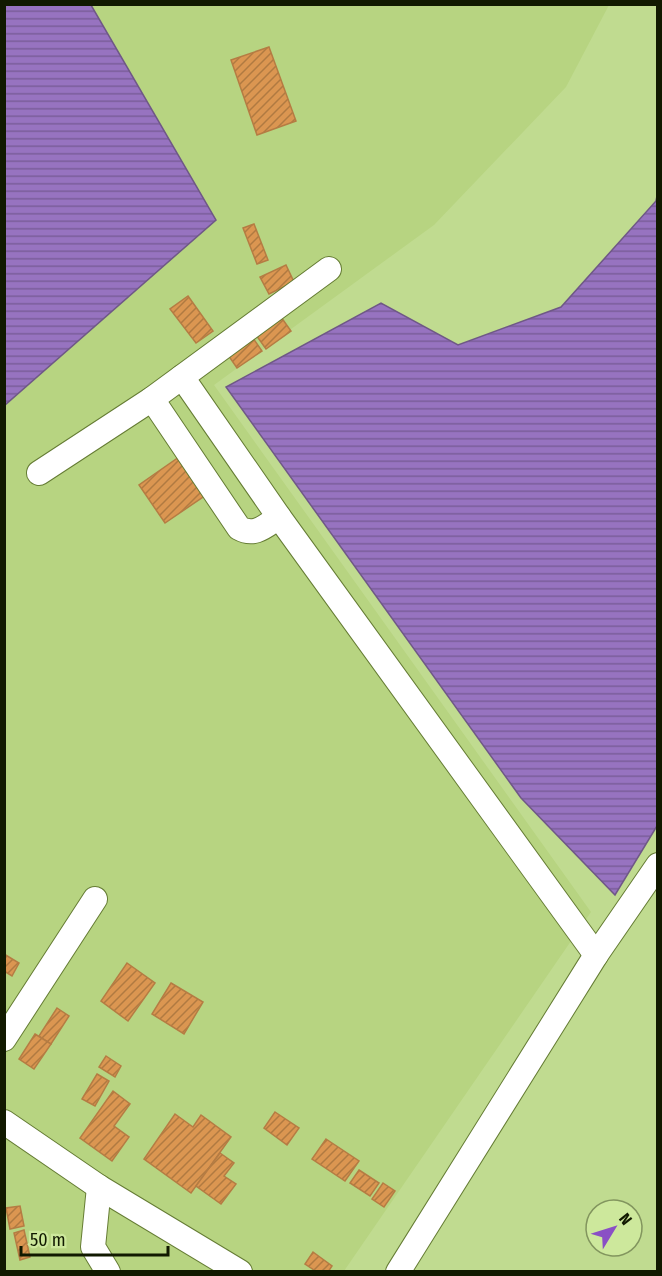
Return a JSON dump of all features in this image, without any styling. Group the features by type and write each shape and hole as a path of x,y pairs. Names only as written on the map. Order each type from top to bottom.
{"lane":[{"path":"39,473 152,399 329,269"},
{"path":"182,377 279,518 596,956"},
{"path":"152,399 239,528 247,532 255,532 279,518"},
{"path":"398,1272 596,956 657,865"},
{"path":"4,1039 12,1010 95,899"},
{"path":"4,1122 99,1187 240,1272"},
{"path":"99,1187 93,1247 108,1272"}],"shaded area":[{"path":"5,4 91,5 216,220 5,405"},
{"path":"91,5 609,5 566,87 434,225 214,385 591,912 344,1271 5,1271 4,405 216,220"},
{"path":"657,196 657,826 615,895 521,798 226,387 381,303 458,345 561,307 656,201"}],"building":[{"path":"269,47 296,121 257,135 231,60"},
{"path":"254,224 268,260 257,264 243,228"},
{"path":"286,265 294,282 269,294 260,277"},
{"path":"188,296 213,331 196,343 170,309"},
{"path":"281,317 291,331 266,349 256,335"},
{"path":"253,338 262,351 237,368 228,355"},
{"path":"179,457 206,495 165,523 139,485"},
{"path":"4,954 19,963 12,976 4,971"},
{"path":"127,963 155,983 128,1021 101,1001"},
{"path":"171,983 203,1002 184,1034 152,1014"},
{"path":"57,1008 69,1016 51,1044 39,1036"},
{"path":"35,1034 51,1044 34,1069 19,1059"},
{"path":"106,1056 121,1066 115,1077 99,1067"},
{"path":"97,1074 109,1081 95,1106 82,1099"},
{"path":"113,1091 130,1104 114,1126 129,1137 112,1161 80,1138"},
{"path":"275,1112 299,1128 287,1145 264,1128"},
{"path":"175,1114 193,1127 201,1115 231,1137 191,1193 144,1159"},
{"path":"326,1139 359,1161 345,1181 312,1159"},
{"path":"220,1153 234,1163 224,1176 236,1184 221,1204 196,1186"},
{"path":"359,1170 379,1183 370,1196 350,1183"},
{"path":"383,1183 395,1191 384,1207 372,1199"},
{"path":"20,1206 24,1226 10,1229 6,1208"},
{"path":"24,1230 30,1257 20,1260 14,1233"},
{"path":"313,1252 332,1266 328,1272 317,1272 305,1264"}]}
